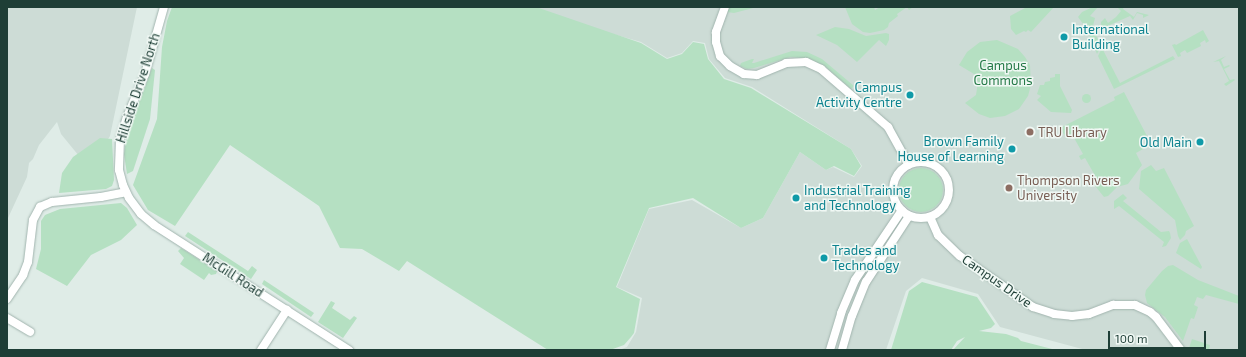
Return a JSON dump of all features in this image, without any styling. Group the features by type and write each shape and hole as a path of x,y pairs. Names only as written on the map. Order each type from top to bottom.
{"street":[{"name":"Hillside Drive North","path":"126,192 119,170 120,139 127,117 145,74 164,7"},
{"path":"725,7 716,32 716,42 720,56 730,66 744,74 757,75 786,63 806,62 821,69 888,127 909,165"},
{"path":"926,163 938,168 947,178 949,187 946,203 942,209 930,217 916,218 909,216 902,210 895,199 894,186 899,174 909,165 926,163"},
{"path":"7,299 26,269 30,252 33,220 39,208 50,202 103,197 126,192"},
{"name":"McGill Road","path":"126,192 137,210 150,222 349,350"},
{"path":"830,350 841,313 856,280 902,210"},
{"path":"842,350 852,316 866,282 909,216"},
{"name":"Campus Drive","path":"930,217 938,235 960,256 1033,307 1054,314 1072,316 1089,314 1113,305 1135,305 1150,312 1156,317 1181,350"},
{"path":"261,350 287,310"},
{"path":"7,318 30,332"}],"shaded area":[{"path":"7,7 137,7 110,136 103,147 79,156 61,134 57,122 39,145 33,159 29,163 27,177 8,218 7,229"},
{"name":"Thompson Rivers University","path":"518,7 1239,7 1239,350 1086,350 1000,327 978,294 922,278 906,291 886,350 619,350 627,347 636,332 642,298 617,287 649,209 692,200 741,228 763,218 800,152 826,170 833,167 854,177 862,166 851,149 752,87 725,78 709,59 705,43 693,41 682,53 667,58 641,42"}],"green space":[{"path":"172,7 536,7 641,43 667,59 682,54 693,42 704,44 708,59 724,79 751,88 851,149 861,166 854,176 834,166 826,170 800,152 763,218 741,228 693,198 649,208 616,287 640,299 634,333 624,345 610,350 548,350 407,261 399,271 362,249 340,248 319,206 230,145 175,226 148,210 133,185 157,119 162,47 167,21"},
{"path":"729,7 757,7 734,13 727,12"},
{"path":"845,7 874,7 875,10 880,7 907,7 897,14 898,16 889,23 888,27 884,30 870,33 863,32 852,24"},
{"path":"1027,7 1054,7 1031,32 1028,30 1016,35 1011,29 1010,16"},
{"path":"1093,7 1098,7 1090,16 1095,18 1093,26 1087,29 1078,17 1082,12"},
{"path":"1117,7 1124,7 1123,9 1134,17 1137,12 1149,15 1143,18 1143,15 1137,13 1133,20 1130,16 1103,28 1106,34 1101,28 1101,22 1105,18 1108,23 1116,17 1121,11"},
{"path":"835,27 849,29 866,36 886,33 889,34 889,40 886,46 879,40 857,62 837,45 816,35"},
{"path":"1093,29 1101,46 1097,54 1088,32"},
{"path":"1203,30 1209,41 1206,43 1205,40 1200,43 1201,46 1187,53 1185,50 1180,53 1181,56 1178,57 1172,45 1176,45"},
{"name":"Campus Commons","path":"997,40 1018,49 1025,57 1030,65 1031,85 1028,96 1019,109 1005,116 990,118 979,114 965,103 976,95 978,82 974,74 959,65 967,52 980,42"},
{"path":"1102,48 1120,83 1173,56 1175,59 1114,89 1098,56"},
{"path":"792,51 807,52 822,59 854,86 851,89 827,68 810,59 791,57 754,68 747,69 740,66 741,63 752,59 754,59 752,63 754,63"},
{"path":"1226,56 1221,60 1224,67 1230,66 1224,69 1230,80 1235,80 1226,86 1224,84 1229,81 1219,61 1213,62"},
{"path":"152,68 155,70 150,119 133,171 127,174 124,154 127,133"},
{"path":"1055,74 1060,74 1060,86 1072,110 1071,113 1051,112 1037,100 1041,96 1037,94 1040,85 1044,85 1045,82 1050,81 1050,78 1055,77"},
{"path":"1124,92 1147,136 1139,140 1143,149 1136,153 1142,165 1128,184 1117,187 1108,196 1104,197 1092,182 1097,179 1085,158 1081,160 1079,156 1083,154 1073,136 1067,139 1060,128 1115,100 1114,97"},
{"path":"1086,93 1091,98 1086,103 1081,98"},
{"path":"100,138 112,139 114,180 112,186 106,189 59,193 62,173 73,157"},
{"path":"1151,165 1156,171 1164,168 1194,226 1186,231 1185,235 1180,240 1175,220 1139,189 1141,171"},
{"path":"917,168 925,168 930,169 937,174 942,181 942,199 937,206 930,211 917,212 909,209 902,202 899,194 899,186 902,178 909,171"},
{"path":"1123,194 1127,198 1123,201 1161,232 1169,231 1171,238 1166,246 1162,247 1164,242 1119,206 1114,209 1114,201"},
{"path":"121,203 127,208 137,225 121,240 91,255 67,286 36,269 41,249 41,221 45,215 60,209"},
{"path":"188,232 248,271 252,266 257,270 251,279 185,236"},
{"path":"1187,239 1202,267 1201,269 1176,253 1180,243"},
{"path":"181,248 217,271 216,274 211,275 209,273 204,280 180,264 184,258 178,251"},
{"path":"1173,265 1198,280 1239,296 1239,304 1206,295 1203,299 1197,297 1194,305 1198,307 1194,319 1191,318 1183,341 1165,317 1147,303 1145,295 1146,290 1162,271 1168,266"},
{"path":"264,280 314,313 311,317 262,284"},
{"path":"922,282 977,297 995,324 991,328 979,331 1006,334 1018,338 1021,341 1056,350 953,350 965,337 957,341 951,350 891,350 909,291"},
{"path":"331,301 335,303 332,308 350,320 354,316 357,318 343,338 318,322"},
{"path":"1192,339 1210,345 1209,350 1196,350 1189,348"}],"place":[{"name":"International Building","path":"1064,37"},
{"name":"Campus Activity Centre","path":"910,95"},
{"name":"TRU Library","path":"1030,132"},
{"name":"Old Main","path":"1200,142"},
{"name":"Brown Family House of Learning","path":"1012,149"},
{"name":"Thompson Rivers University","path":"1009,188"},
{"name":"Industrial Training and Technology","path":"796,198"},
{"name":"Trades and Technology","path":"824,258"}]}
